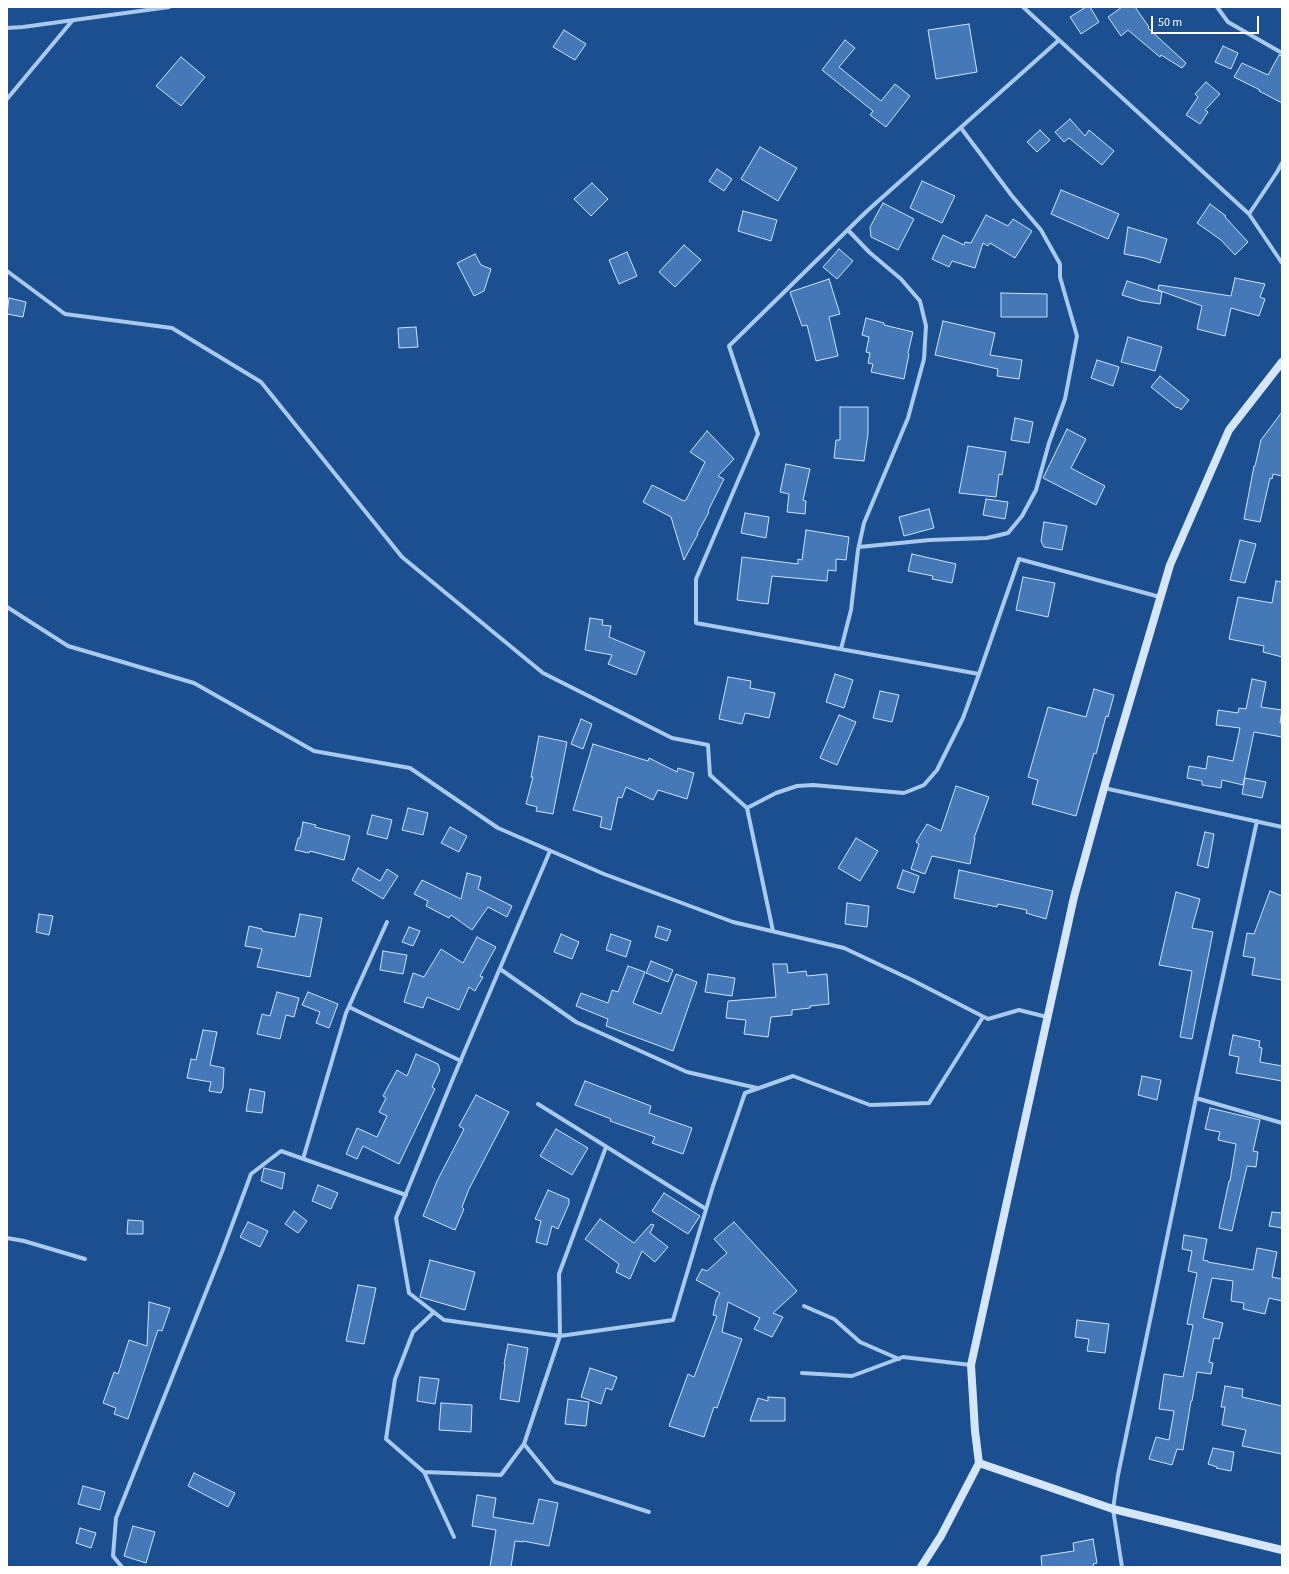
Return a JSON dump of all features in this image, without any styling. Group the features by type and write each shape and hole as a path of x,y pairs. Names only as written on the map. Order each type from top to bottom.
{"street":[{"path":"7,28 169,7"},
{"path":"1023,7 1249,214 1282,264"},
{"path":"1217,7 1228,22 1282,53"},
{"path":"7,99 72,20"},
{"path":"979,674 696,623 696,579 758,434 729,346 848,230 1059,40"},
{"path":"859,547 930,540 987,538 1008,533 1022,516 1036,490 1049,443 1065,399 1077,336 1060,277 1060,264 1041,230 1012,196 961,128"},
{"path":"1249,214 1282,163"},
{"path":"841,649 851,610 859,547 864,523 908,418 924,359 926,326 920,301 901,279 869,252 848,230"},
{"path":"7,271 65,314 172,328 261,382 402,557 544,674 672,738 708,745 710,775 747,808 773,931"},
{"path":"921,1567 941,1536 979,1463 975,1431 971,1364 1074,897 1160,597 1170,565 1229,430 1278,372 1282,362"},
{"path":"747,808 776,793 796,786 813,785 904,793 924,785 936,770 963,718 1019,559 1160,597"},
{"path":"7,607 68,646 194,683 314,752 410,768 498,828 604,874 733,922 844,948 912,980 988,1019 1019,1010 1048,1017"},
{"path":"1104,788 1282,827"},
{"path":"1122,1567 1113,1509 1118,1475 1196,1098 1257,821"},
{"path":"550,851 396,1218 409,1292 444,1320 560,1336 673,1320 706,1209 745,1092 793,1076 870,1105 929,1103 982,1017"},
{"path":"303,1159 349,1007 387,922"},
{"path":"500,969 576,1022 687,1072 758,1088"},
{"path":"349,1007 461,1061"},
{"path":"1196,1098 1282,1123"},
{"path":"538,1104 706,1209"},
{"path":"424,1472 501,1474 524,1444 560,1336 559,1274 606,1147"},
{"path":"122,1567 113,1556 116,1518 222,1252 251,1174 281,1151 406,1195"},
{"path":"7,1238 85,1259"},
{"path":"804,1306 834,1319 860,1342 899,1359"},
{"path":"434,1312 413,1332 395,1379 386,1439 424,1472 454,1537"},
{"path":"802,1373 852,1376 903,1357 971,1364"},
{"path":"524,1444 555,1482 649,1512"},
{"path":"979,1463 1113,1509 1282,1550"}],"building":[{"path":"1086,7 1090,7 1099,22 1081,34 1070,17"},
{"path":"1122,7 1135,7 1149,27 1148,28 1186,63 1182,68 1161,55 1160,57 1128,30 1121,36 1108,17"},
{"path":"969,24 977,72 936,79 928,30"},
{"path":"564,30 586,44 575,60 553,47"},
{"path":"845,40 855,48 839,67 881,101 895,84 910,96 886,127 870,115 873,111 822,70"},
{"path":"1223,46 1238,53 1231,69 1215,62"},
{"path":"1279,55 1282,56 1282,103 1234,77 1242,63 1268,75"},
{"path":"181,57 205,77 181,106 156,86"},
{"path":"1206,82 1220,94 1205,110 1208,112 1200,124 1186,115 1198,97 1195,94"},
{"path":"1070,119 1085,136 1089,130 1114,151 1102,165 1069,138 1064,142 1055,132"},
{"path":"1040,130 1050,140 1037,152 1027,142"},
{"path":"760,147 797,168 778,201 741,179"},
{"path":"717,169 732,179 724,191 709,181"},
{"path":"922,181 955,196 942,223 910,208"},
{"path":"592,183 608,199 591,216 574,199"},
{"path":"1061,190 1119,214 1108,239 1051,214"},
{"path":"883,203 914,219 898,250 871,237 870,227"},
{"path":"1210,204 1226,216 1225,217 1248,242 1235,255 1221,240 1197,223"},
{"path":"743,211 777,220 771,241 738,231"},
{"path":"986,215 1008,226 1013,219 1032,231 1015,258 990,243 988,246 983,243 975,268 952,261 949,267 932,259 943,235 964,245 965,242 971,243"},
{"path":"1128,227 1167,239 1160,263 1145,258 1124,254"},
{"path":"684,245 701,260 675,287 659,272"},
{"path":"839,249 853,261 837,279 823,267"},
{"path":"627,252 637,276 619,284 609,260"},
{"path":"475,254 481,265 491,269 484,291 474,296 457,263"},
{"path":"1235,278 1265,284 1260,297 1265,299 1259,316 1231,308 1225,336 1197,329 1202,306 1158,290 1159,285 1231,296"},
{"path":"829,279 840,314 829,317 838,356 816,361 807,325 802,326 790,292"},
{"path":"1127,281 1162,292 1160,304 1141,301 1122,295"},
{"path":"1001,293 1047,294 1047,317 1001,317"},
{"path":"9,298 26,302 23,317 7,314"},
{"path":"866,318 884,323 884,325 913,332 904,379 871,372 873,364 868,363 870,353 866,352 869,337 862,335"},
{"path":"943,321 995,333 990,355 1022,360 1019,379 997,376 998,369 935,355"},
{"path":"416,327 418,347 399,348 398,328"},
{"path":"1128,337 1162,347 1155,371 1121,362"},
{"path":"1097,360 1119,367 1113,386 1091,378"},
{"path":"1160,376 1189,400 1181,410 1151,387"},
{"path":"840,407 868,407 868,434 864,461 834,458 836,440 840,440"},
{"path":"1282,412 1282,476 1273,474 1272,479 1270,478 1260,522 1244,519 1254,466 1261,440"},
{"path":"1015,418 1033,422 1029,443 1011,440"},
{"path":"1067,429 1086,439 1071,468 1105,486 1096,505 1043,478"},
{"path":"707,431 734,459 718,476 724,479 684,560 671,517 643,502 652,485 684,501 686,500 705,462 690,452"},
{"path":"968,446 1006,452 1002,475 999,474 996,497 959,493"},
{"path":"786,464 810,469 803,500 806,501 805,514 787,512 789,494 780,492"},
{"path":"986,499 1008,502 1005,519 983,515"},
{"path":"929,509 934,528 904,536 899,517"},
{"path":"745,513 769,517 766,538 741,533"},
{"path":"1044,522 1067,526 1062,550 1044,547 1041,541"},
{"path":"806,530 849,537 846,560 836,559 836,571 828,570 827,581 772,576 768,604 737,600 742,557 798,564 798,559 802,560"},
{"path":"1240,540 1256,544 1245,583 1230,580"},
{"path":"912,554 956,564 952,583 932,579 933,576 908,571"},
{"path":"1023,577 1055,583 1048,617 1016,610"},
{"path":"1276,581 1282,582 1282,657 1263,652 1264,646 1229,639 1238,597 1272,603"},
{"path":"590,618 603,620 602,625 611,626 609,637 645,652 636,675 608,664 612,655 585,650"},
{"path":"835,674 853,680 844,708 826,702"},
{"path":"728,677 751,681 750,688 775,693 769,718 745,713 742,724 719,719"},
{"path":"1252,679 1266,682 1261,707 1282,710 1280,723 1282,723 1282,737 1254,732 1243,785 1222,780 1221,788 1202,785 1202,781 1187,778 1189,766 1206,769 1208,756 1233,761 1240,728 1216,725 1218,710 1238,713 1239,708 1246,709"},
{"path":"1094,689 1114,695 1108,717 1106,716 1096,754 1094,753 1076,816 1032,804 1038,780 1028,777 1048,707 1086,717"},
{"path":"880,691 899,695 892,722 873,718"},
{"path":"839,715 856,722 837,765 820,758"},
{"path":"581,719 592,724 583,749 571,744"},
{"path":"539,736 567,742 553,814 536,811 537,807 526,804 533,777 531,777"},
{"path":"593,744 648,761 649,758 677,772 678,768 694,773 687,799 658,790 653,800 626,787 622,798 618,797 611,830 600,827 602,817 573,810"},
{"path":"1245,778 1266,782 1262,798 1242,794"},
{"path":"956,786 989,797 974,838 970,864 932,856 925,874 911,869 919,844 916,842 927,824 941,831"},
{"path":"408,808 428,813 423,835 402,830"},
{"path":"372,815 392,820 387,839 367,834"},
{"path":"303,822 316,825 315,827 350,836 344,860 310,851 309,853 295,850 298,838 300,838"},
{"path":"450,827 467,836 459,852 441,843"},
{"path":"1205,832 1214,834 1208,868 1197,865"},
{"path":"856,838 878,851 860,881 838,868"},
{"path":"358,868 380,881 387,869 398,876 383,899 352,880"},
{"path":"903,870 919,876 914,893 897,888"},
{"path":"959,870 1053,891 1046,919 1026,913 1027,910 998,904 997,907 954,898"},
{"path":"467,873 481,877 478,889 512,906 507,917 488,907 472,930 451,915 449,918 426,906 428,901 414,894 422,880 461,899"},
{"path":"1270,891 1282,896 1282,980 1252,975 1255,958 1243,956 1247,933 1254,934"},
{"path":"1176,892 1200,899 1192,928 1213,932 1192,1039 1180,1037 1192,971 1159,965"},
{"path":"847,903 869,906 867,927 845,924"},
{"path":"39,914 53,916 49,935 36,932"},
{"path":"300,914 322,918 310,977 257,967 262,949 245,946 249,926 262,929 262,931 295,937"},
{"path":"658,926 671,930 667,941 655,937"},
{"path":"409,927 420,931 413,946 402,942"},
{"path":"561,934 579,942 572,959 554,952"},
{"path":"611,934 631,941 626,957 606,950"},
{"path":"477,937 496,947 480,976 483,977 475,991 469,987 459,1010 427,997 423,1008 404,1002 413,973 424,977 441,949 463,963"},
{"path":"383,951 407,955 403,974 380,970"},
{"path":"651,961 673,970 668,982 646,973"},
{"path":"773,964 787,964 788,973 806,971 807,976 827,974 829,1004 792,1010 792,1015 771,1017 768,1037 744,1034 746,1020 726,1018 728,1001 776,997"},
{"path":"628,966 645,972 633,1003 661,1014 676,974 697,982 673,1051 606,1026 608,1019 576,1006 581,993 608,1003 612,990 618,992"},
{"path":"708,974 735,978 732,996 705,992"},
{"path":"277,992 299,998 294,1017 286,1015 280,1039 257,1034 262,1014 270,1016"},
{"path":"308,992 338,1004 329,1028 316,1023 320,1012 302,1005"},
{"path":"203,1030 217,1032 210,1065 224,1068 223,1088 221,1093 209,1091 211,1082 187,1078 191,1059 196,1060"},
{"path":"1233,1035 1260,1041 1259,1047 1262,1048 1260,1062 1282,1066 1282,1081 1236,1073 1239,1057 1229,1055"},
{"path":"416,1054 438,1064 440,1070 432,1087 435,1089 399,1164 363,1146 357,1159 346,1154 357,1128 377,1137 387,1116 379,1112 386,1098 383,1096 397,1070 407,1076"},
{"path":"1142,1076 1161,1080 1157,1100 1138,1095"},
{"path":"585,1081 651,1106 649,1113 692,1128 683,1154 652,1143 655,1137 610,1121 611,1119 575,1105"},
{"path":"250,1089 265,1092 262,1113 246,1111"},
{"path":"476,1095 509,1112 469,1189 462,1207 464,1209 455,1230 423,1216 437,1181 464,1129 459,1126"},
{"path":"1210,1108 1260,1120 1253,1151 1258,1152 1256,1167 1247,1166 1232,1231 1219,1228 1230,1181 1236,1144 1218,1140 1220,1132 1205,1129"},
{"path":"556,1129 588,1148 572,1175 540,1156"},
{"path":"264,1168 285,1173 282,1189 261,1181"},
{"path":"318,1185 338,1193 331,1209 312,1201"},
{"path":"548,1190 569,1199 569,1204 558,1229 552,1226 547,1245 536,1242 541,1221 535,1219"},
{"path":"664,1193 700,1216 688,1234 652,1211"},
{"path":"294,1211 307,1221 298,1233 285,1224"},
{"path":"1272,1212 1282,1213 1282,1228 1269,1226"},
{"path":"600,1219 634,1243 651,1224 654,1225 650,1233 668,1247 655,1262 642,1251 630,1279 616,1272 619,1264 585,1239"},
{"path":"128,1220 143,1221 143,1234 127,1234"},
{"path":"248,1222 268,1231 260,1247 240,1237"},
{"path":"734,1222 797,1291 773,1313 783,1317 772,1337 754,1329 760,1318 728,1302 722,1332 742,1339 717,1408 714,1407 704,1437 669,1426 688,1374 694,1377 717,1316 713,1315 716,1300 720,1293 696,1280 702,1269 707,1271 727,1253 714,1239"},
{"path":"1184,1235 1207,1239 1203,1260 1208,1262 1253,1270 1257,1248 1277,1252 1272,1277 1282,1279 1282,1301 1269,1298 1265,1314 1243,1309 1244,1303 1231,1301 1233,1281 1212,1278 1203,1318 1223,1323 1219,1339 1214,1338 1209,1362 1213,1363 1211,1374 1197,1372 1183,1450 1177,1449 1172,1465 1149,1459 1156,1437 1169,1440 1174,1411 1159,1409 1164,1374 1183,1377 1193,1325 1187,1324 1197,1273 1188,1271 1192,1251 1182,1249"},
{"path":"430,1260 475,1272 465,1310 420,1297"},
{"path":"358,1285 376,1288 364,1344 346,1341"},
{"path":"149,1302 170,1308 162,1331 158,1330 128,1419 114,1414 116,1408 103,1403 114,1372 118,1374 129,1340 147,1346"},
{"path":"1077,1320 1109,1324 1105,1353 1087,1351 1089,1339 1075,1337"},
{"path":"508,1344 528,1348 519,1402 500,1399"},
{"path":"590,1368 617,1377 612,1390 606,1388 601,1404 581,1397"},
{"path":"420,1377 439,1379 435,1404 417,1401"},
{"path":"1225,1386 1243,1389 1242,1397 1282,1406 1282,1454 1242,1446 1246,1430 1222,1425 1225,1407 1221,1407"},
{"path":"768,1397 785,1398 785,1421 750,1421 758,1398 768,1401"},
{"path":"568,1399 589,1402 586,1426 565,1424"},
{"path":"441,1403 472,1405 471,1432 439,1430"},
{"path":"1213,1448 1234,1452 1231,1471 1216,1468 1217,1467 1208,1464"},
{"path":"194,1473 235,1493 228,1507 188,1486"},
{"path":"83,1486 105,1492 100,1510 78,1504"},
{"path":"477,1495 496,1498 493,1517 533,1524 539,1499 558,1503 549,1546 515,1541 511,1567 490,1567 496,1530 472,1526"},
{"path":"133,1526 155,1532 146,1563 124,1556"},
{"path":"80,1528 96,1533 91,1548 76,1543"},
{"path":"1093,1539 1097,1563 1093,1564 1094,1567 1042,1567 1041,1556 1074,1551 1073,1543"}]}
